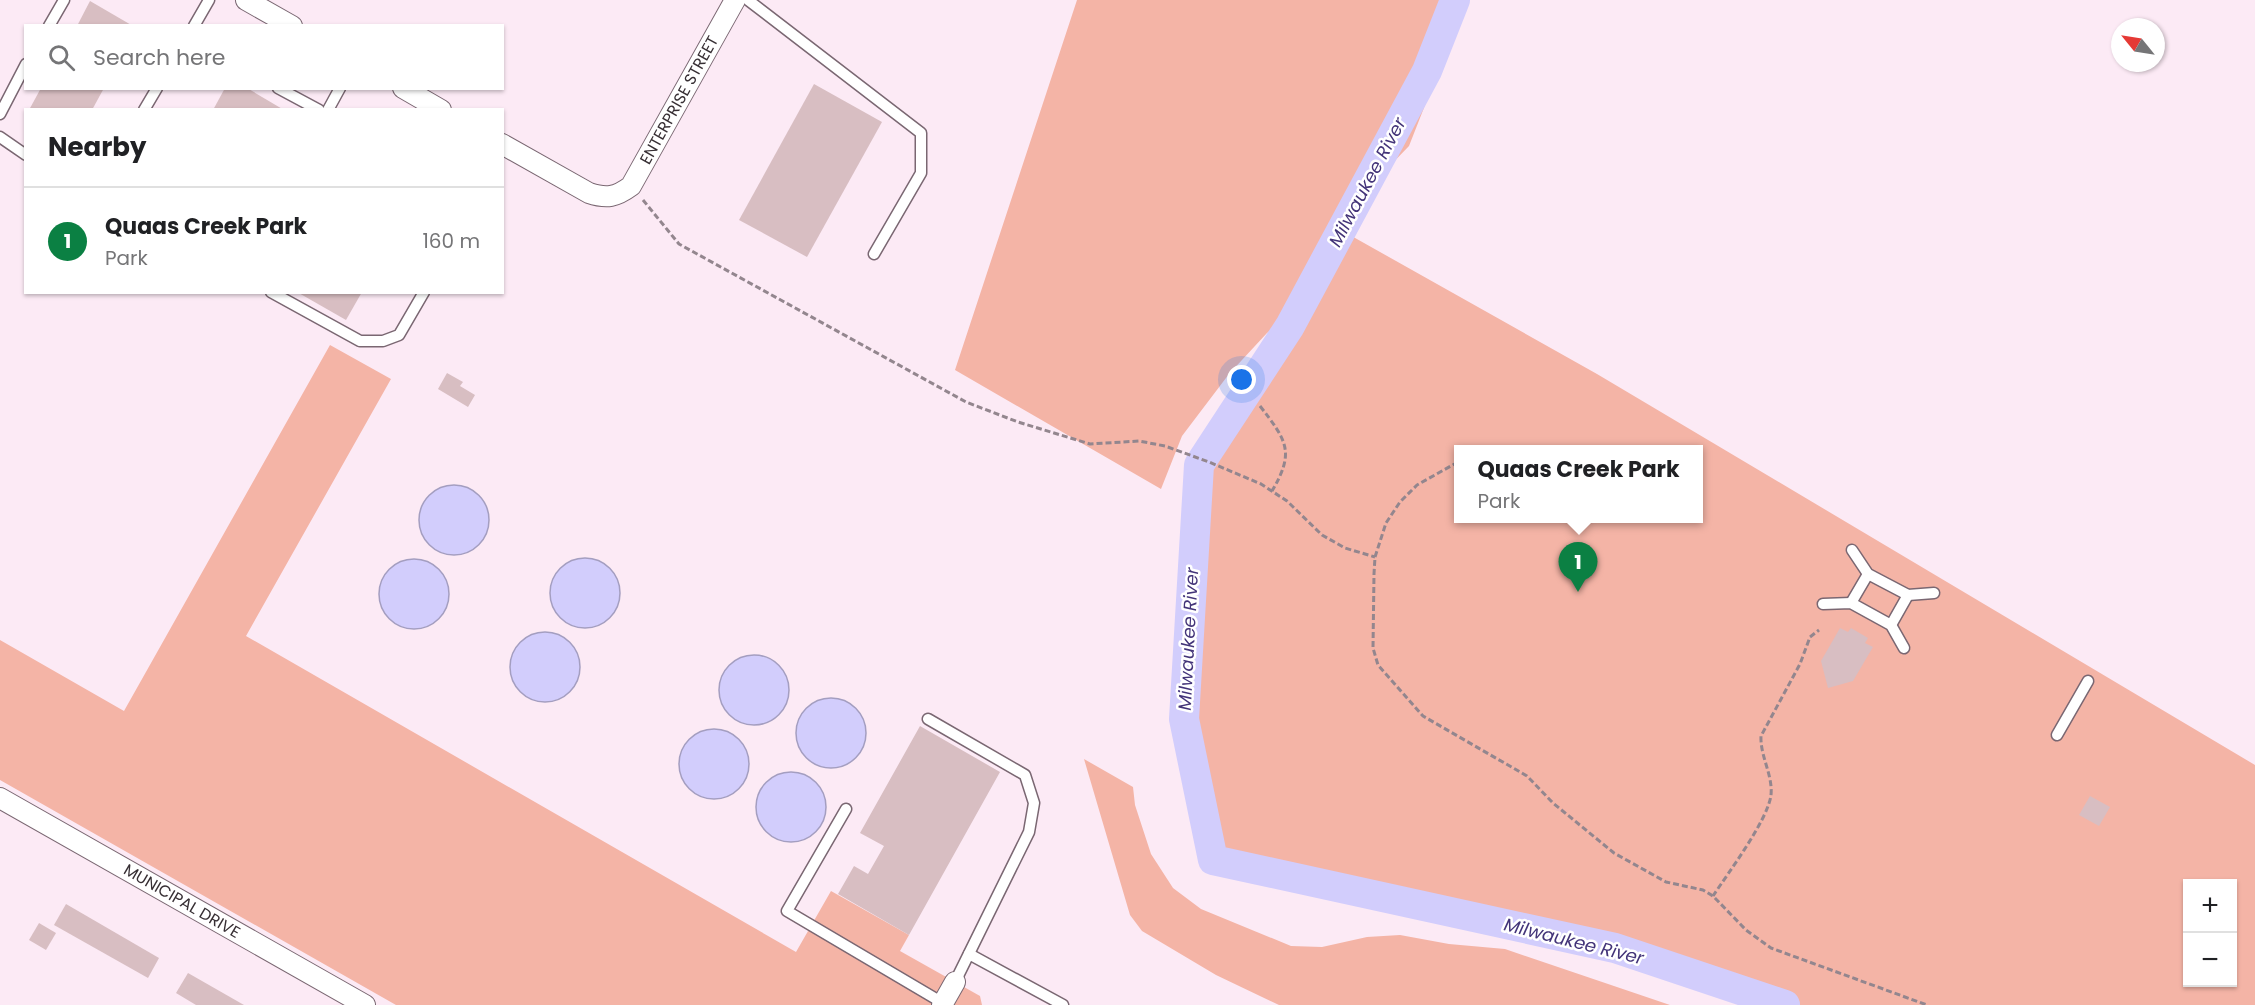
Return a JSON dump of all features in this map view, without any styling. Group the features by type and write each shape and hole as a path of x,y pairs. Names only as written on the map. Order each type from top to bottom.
{"street":[{"path":"246,0 288,24"},
{"name":"ENTERPRISE STREET","path":"624,191 735,0"},
{"path":"406,90 438,108"},
{"path":"504,147 589,193 604,198 624,191"},
{"name":"MUNICIPAL DRIVE","path":"0,798 365,1005"},
{"path":"943,1004 955,982"}],"lane":[{"path":"50,24 64,0"},
{"path":"195,24 209,0"},
{"path":"748,0 921,133 921,173 874,254"},
{"path":"0,114 24,68"},
{"path":"145,108 156,90"},
{"path":"282,90 315,108"},
{"path":"329,108 339,90"},
{"path":"0,137 24,154"},
{"path":"275,294 360,341 382,341 399,335 423,294"},
{"path":"1852,550 1868,574 1908,595 1934,593"},
{"path":"1851,603 1868,574"},
{"path":"1891,625 1908,595"},
{"path":"1823,604 1851,603 1891,625 1904,648"},
{"path":"2057,735 2088,681"},
{"path":"927,719 1025,775 1034,803 1029,832 955,982"},
{"path":"846,809 787,911 943,1004"},
{"path":"969,954 1063,1005"}],"path":[{"path":"624,191 679,244 966,402 1018,422 1090,444 1139,441 1165,446 1239,474 1272,491 1307,518 1322,535 1345,548 1375,557"},
{"path":"1260,406 1280,434 1287,455 1285,469 1272,491"},
{"path":"1454,464 1417,485 1400,502 1386,523 1375,557 1373,648 1378,665 1423,716 1527,776 1553,803 1614,853 1666,882 1703,890 1713,896 1746,930 1771,948 1927,1005"},
{"path":"1713,896 1767,809 1771,785 1763,759 1761,736 1800,664 1810,637 1819,630"}],"shaded area":[{"path":"1077,0 1444,0 1429,95 1409,146 1381,175 1348,234 1597,374 2255,765 2255,1005 1785,1005 1615,948 1213,860 1184,719 1199,465 1289,316 1267,333 1229,374 1182,436 1161,489 955,370"},
{"path":"330,345 391,379 246,636 796,952 831,891 909,935 900,951 980,996 982,1005 396,1005 0,780 0,640 124,711"},
{"path":"454,485 467,488 479,495 486,507 489,520 486,533 479,545 467,552 454,555 441,552 429,545 422,533 419,520 422,507 429,495 441,488"},
{"path":"585,558 598,561 610,568 617,580 620,593 617,606 610,618 598,625 585,628 572,625 560,618 553,606 550,593 553,580 560,568 572,561"},
{"path":"414,559 427,562 439,569 446,581 449,594 446,607 439,619 427,626 414,629 401,626 389,619 382,607 379,594 382,581 389,569 401,562"},
{"path":"545,632 558,635 570,642 577,654 580,667 577,680 570,692 558,699 545,702 532,699 520,692 513,680 510,667 513,654 520,642 532,635"},
{"path":"754,655 767,658 779,665 786,677 789,690 786,703 779,715 767,722 754,725 741,722 729,715 722,703 719,690 722,677 729,665 741,658"},
{"path":"831,698 844,701 856,708 863,720 866,733 863,746 856,758 844,765 831,768 818,765 806,758 799,746 796,733 799,720 806,708 818,701"},
{"path":"714,729 727,732 739,739 746,751 749,764 746,777 739,789 727,796 714,799 701,796 689,789 682,777 679,764 682,751 689,739 701,732"},
{"path":"1084,759 1133,787 1135,805 1151,854 1173,888 1201,909 1291,946 1322,947 1367,937 1400,935 1449,944 1505,949 1670,1005 1279,1005 1216,975 1142,931 1130,915"},
{"path":"791,772 804,775 816,782 823,794 826,807 823,820 816,832 804,839 791,842 778,839 766,832 759,820 756,807 759,794 766,782 778,775"}],"building":[{"path":"90,1 130,24 78,24"},
{"path":"814,84 882,122 807,257 739,220"},
{"path":"40,90 103,90 93,108 30,108"},
{"path":"224,90 250,90 281,108 214,108"},
{"path":"300,294 361,294 346,320"},
{"path":"447,373 463,382 460,386 475,395 468,407 438,389"},
{"path":"1840,628 1848,632 1851,628 1868,638 1865,643 1873,647 1853,681 1828,688 1821,661"},
{"path":"920,726 1000,772 909,935 838,894 854,866 868,874 884,846 860,833"},
{"path":"2090,796 2110,807 2099,826 2079,815"},
{"path":"66,904 159,958 148,978 54,925"},
{"path":"39,923 56,933 46,950 29,940"},
{"path":"188,973 244,1005 196,1005 176,993"}],"waterway":[{"name":"Milwaukee River","path":"1455,0 1427,71 1290,326 1199,465 1184,719 1213,860 1615,948 1785,1005"}],"place":[{"name":"Quaas Creek Park","path":"1578,592"}]}
